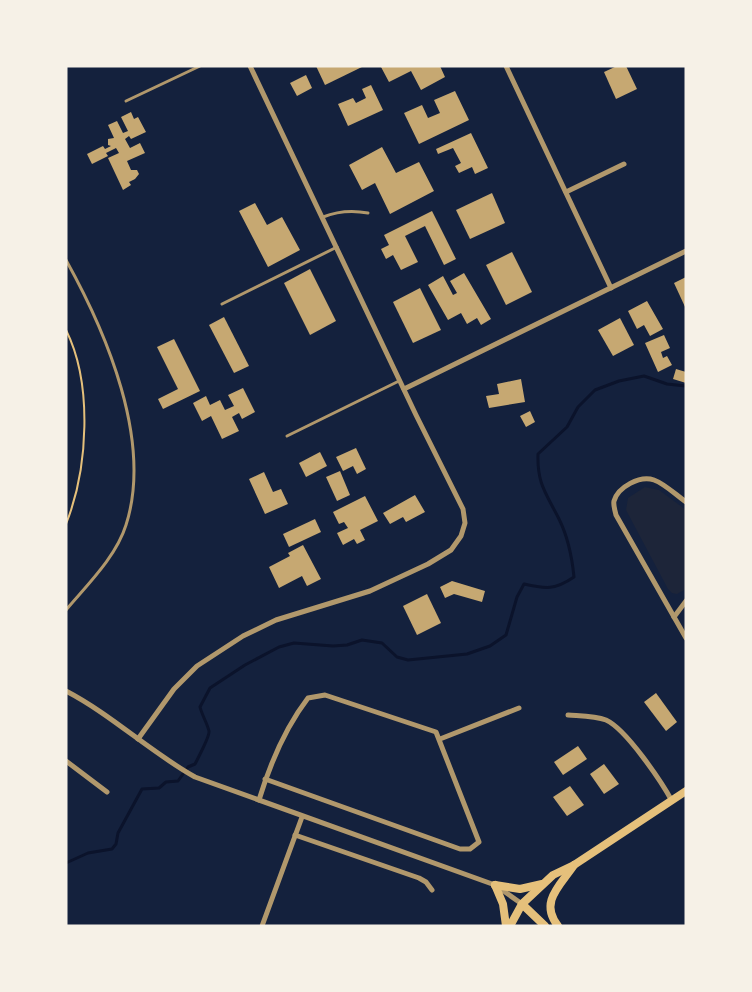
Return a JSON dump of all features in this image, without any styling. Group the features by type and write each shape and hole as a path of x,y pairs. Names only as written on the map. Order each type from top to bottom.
{"main road":[{"path":"508,926 522,904 553,874 574,865 686,791"},
{"path":"558,926 550,913 549,906 557,888 574,865"},
{"path":"495,885 520,889 544,883"},
{"path":"495,885 503,904 508,926"},
{"path":"522,904 545,926"}],"street":[{"path":"138,739 174,689 196,666 243,636 276,620 370,591 428,564 451,550 461,536 465,523 464,509 399,381 250,66"},
{"path":"506,66 611,288"},
{"path":"566,192 624,164"},
{"path":"404,389 686,251"},
{"path":"686,502 661,484 644,478 618,493 613,503 616,515 686,638"},
{"path":"674,617 686,601"},
{"path":"66,691 195,777 495,885 522,904"},
{"path":"259,800 265,778 290,723 308,698 325,695 436,732 479,838 478,845 470,849 460,849 265,778"},
{"path":"440,739 519,708"},
{"path":"568,715 603,719 615,725 662,783 672,801"},
{"path":"66,761 107,792"},
{"path":"262,926 302,817"},
{"path":"295,835 418,878 426,882 432,890"}],"lane":[{"path":"126,101 200,66"},
{"path":"322,217 355,211 368,213"},
{"path":"222,304 337,248"},
{"path":"66,260 109,352 127,414 133,466 130,510 120,538 103,566 66,610"},
{"path":"287,436 399,381"}],"path":[{"path":"66,330 71,341 83,393 84,453 74,505 66,524"}],"shaded area":[{"path":"645,487 659,490 686,510 686,589 677,594 668,589 626,510 628,498"}],"building":[{"path":"316,66 364,66 325,85"},
{"path":"440,66 445,77 421,90 411,71 389,82 381,67"},
{"path":"617,66 626,66 637,89 616,99 604,72"},
{"path":"306,75 312,88 297,96 290,83"},
{"path":"371,85 383,110 348,126 338,104 353,98 356,103 366,98 362,89"},
{"path":"455,91 469,120 419,144 404,113 422,105 428,118 440,113 434,100"},
{"path":"131,112 134,119 138,117 146,132 131,139 129,136 125,139 130,148 140,143 145,153 127,161 131,170 137,170 139,174 129,182 131,185 123,190 108,158 119,153 116,148 106,153 108,156 92,164 87,154 103,146 105,149 111,146 108,145 108,139 114,138 108,125 117,121 123,133 128,131 121,117"},
{"path":"471,133 488,168 475,174 472,167 459,173 455,166 461,163 453,148 438,154 436,149"},
{"path":"382,147 396,173 419,162 434,191 390,214 375,183 362,190 349,165"},
{"path":"492,193 505,223 470,239 456,210"},
{"path":"255,203 267,225 282,217 300,250 268,267 239,211"},
{"path":"432,211 456,259 444,265 425,226 405,236 418,262 401,270 393,255 386,259 381,249 389,245 384,235"},
{"path":"512,252 532,292 506,305 486,265"},
{"path":"310,269 336,321 310,335 284,283"},
{"path":"464,273 491,319 481,325 477,318 467,324 461,313 448,320 428,285 443,276 453,295 457,293 450,281"},
{"path":"686,277 686,309 674,283"},
{"path":"420,288 441,330 413,343 393,302"},
{"path":"647,301 663,329 650,336 644,325 637,329 628,311"},
{"path":"224,317 249,366 234,373 209,325"},
{"path":"620,318 634,345 613,356 598,330"},
{"path":"664,335 670,348 661,352 663,358 667,356 672,365 658,372 645,343"},
{"path":"174,339 200,391 163,409 158,399 178,389 157,347"},
{"path":"676,369 686,372 686,383 673,379"},
{"path":"521,379 525,402 489,408 486,396 499,394 497,384"},
{"path":"243,388 255,412 242,419 239,413 232,417 239,431 222,439 211,416 202,421 193,403 206,396 210,405 220,400 225,410 234,406 228,395"},
{"path":"530,411 535,422 526,427 520,416"},
{"path":"356,448 366,469 357,474 353,466 343,471 336,457"},
{"path":"320,452 327,466 306,477 299,463"},
{"path":"340,471 350,495 337,501 326,477"},
{"path":"264,472 273,492 281,489 288,504 265,514 249,479"},
{"path":"415,495 425,512 406,522 403,517 390,524 383,513"},
{"path":"365,496 378,521 360,530 365,540 357,544 354,539 343,545 337,533 348,528 344,522 339,524 333,512"},
{"path":"315,519 321,532 289,547 283,534"},
{"path":"303,545 321,579 307,586 302,576 279,588 269,567 290,556 288,553"},
{"path":"452,581 485,591 482,602 454,594 445,598 440,587"},
{"path":"427,594 441,623 417,635 403,606"},
{"path":"656,693 677,722 666,731 644,702"},
{"path":"578,746 587,759 563,775 554,762"},
{"path":"604,764 619,784 604,794 590,774"},
{"path":"570,786 584,805 567,816 553,797"}],"waterway":[{"path":"66,863 88,853 112,849 142,789 159,788 166,782 178,781 188,767 195,764 209,734 200,707 210,688 245,665 279,647 294,643 347,645 362,640 382,643 397,657 408,660 467,654 490,646 506,635 517,597 524,584 550,587 574,577 565,533 541,481 538,454 567,427 578,407 595,390 619,381 644,376 667,384 686,386"}]}
